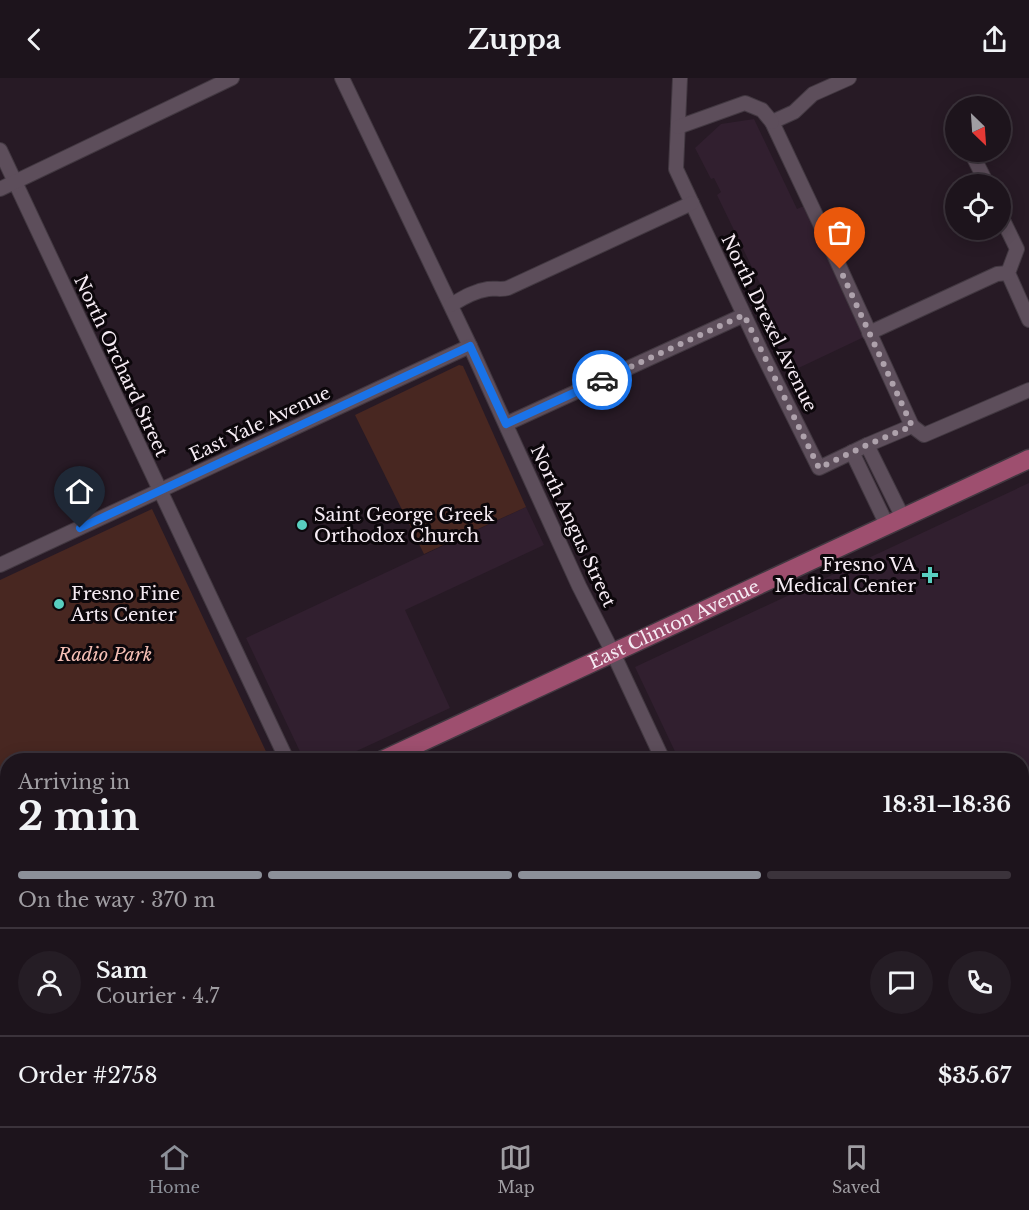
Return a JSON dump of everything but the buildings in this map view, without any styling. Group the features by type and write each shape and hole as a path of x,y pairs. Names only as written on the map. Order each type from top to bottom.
{"main road":[{"name":"East Clinton Avenue","path":"398,753 1029,459"}],"street":[{"path":"0,189 232,78"},
{"name":"North Angus Street","path":"342,78 451,304 579,586 660,753"},
{"name":"North Drexel Avenue","path":"680,78 676,170 819,468 852,452"},
{"path":"772,122 794,112 813,94 849,78"},
{"path":"678,127 745,103 762,110 772,122 912,426 924,435 1029,390"},
{"name":"North Orchard Street","path":"0,150 283,753"},
{"path":"451,304 475,292 494,288 504,290 692,203"},
{"path":"1011,237 1017,249 1008,273 1029,320"},
{"path":"869,333 997,274 1008,273"},
{"path":"506,424 744,315"},
{"name":"East Yale Avenue","path":"0,565 470,346"},
{"path":"895,521 852,452 912,426"},
{"path":"867,445 895,521"}],"shaded area":[{"path":"754,119 797,209 815,201 873,325 861,331 864,337 788,373 750,294 762,288 717,195 721,192 714,178 711,179 695,148 721,124"},
{"name":"Fresno VA Medical Center","path":"1029,483 1029,753 676,753 635,667"},
{"path":"526,507 544,545 405,610 450,708 352,753 301,753 246,638"}],"green space":[{"path":"459,365 463,366 526,507 424,554 355,415"},
{"name":"Radio Park","path":"152,509 267,753 0,753 0,580"}],"way so far":[{"path":"602,380 744,315 819,468 912,426 840,269"}],"place":[{"name":"Saint George Greek Orthodox Church","path":"302,525"},
{"name":"Fresno VA Medical Center","path":"930,575"},
{"name":"Fresno Fine Arts Center","path":"59,604"}],"route":[{"path":"80,528 470,346 506,424 602,380"}]}
